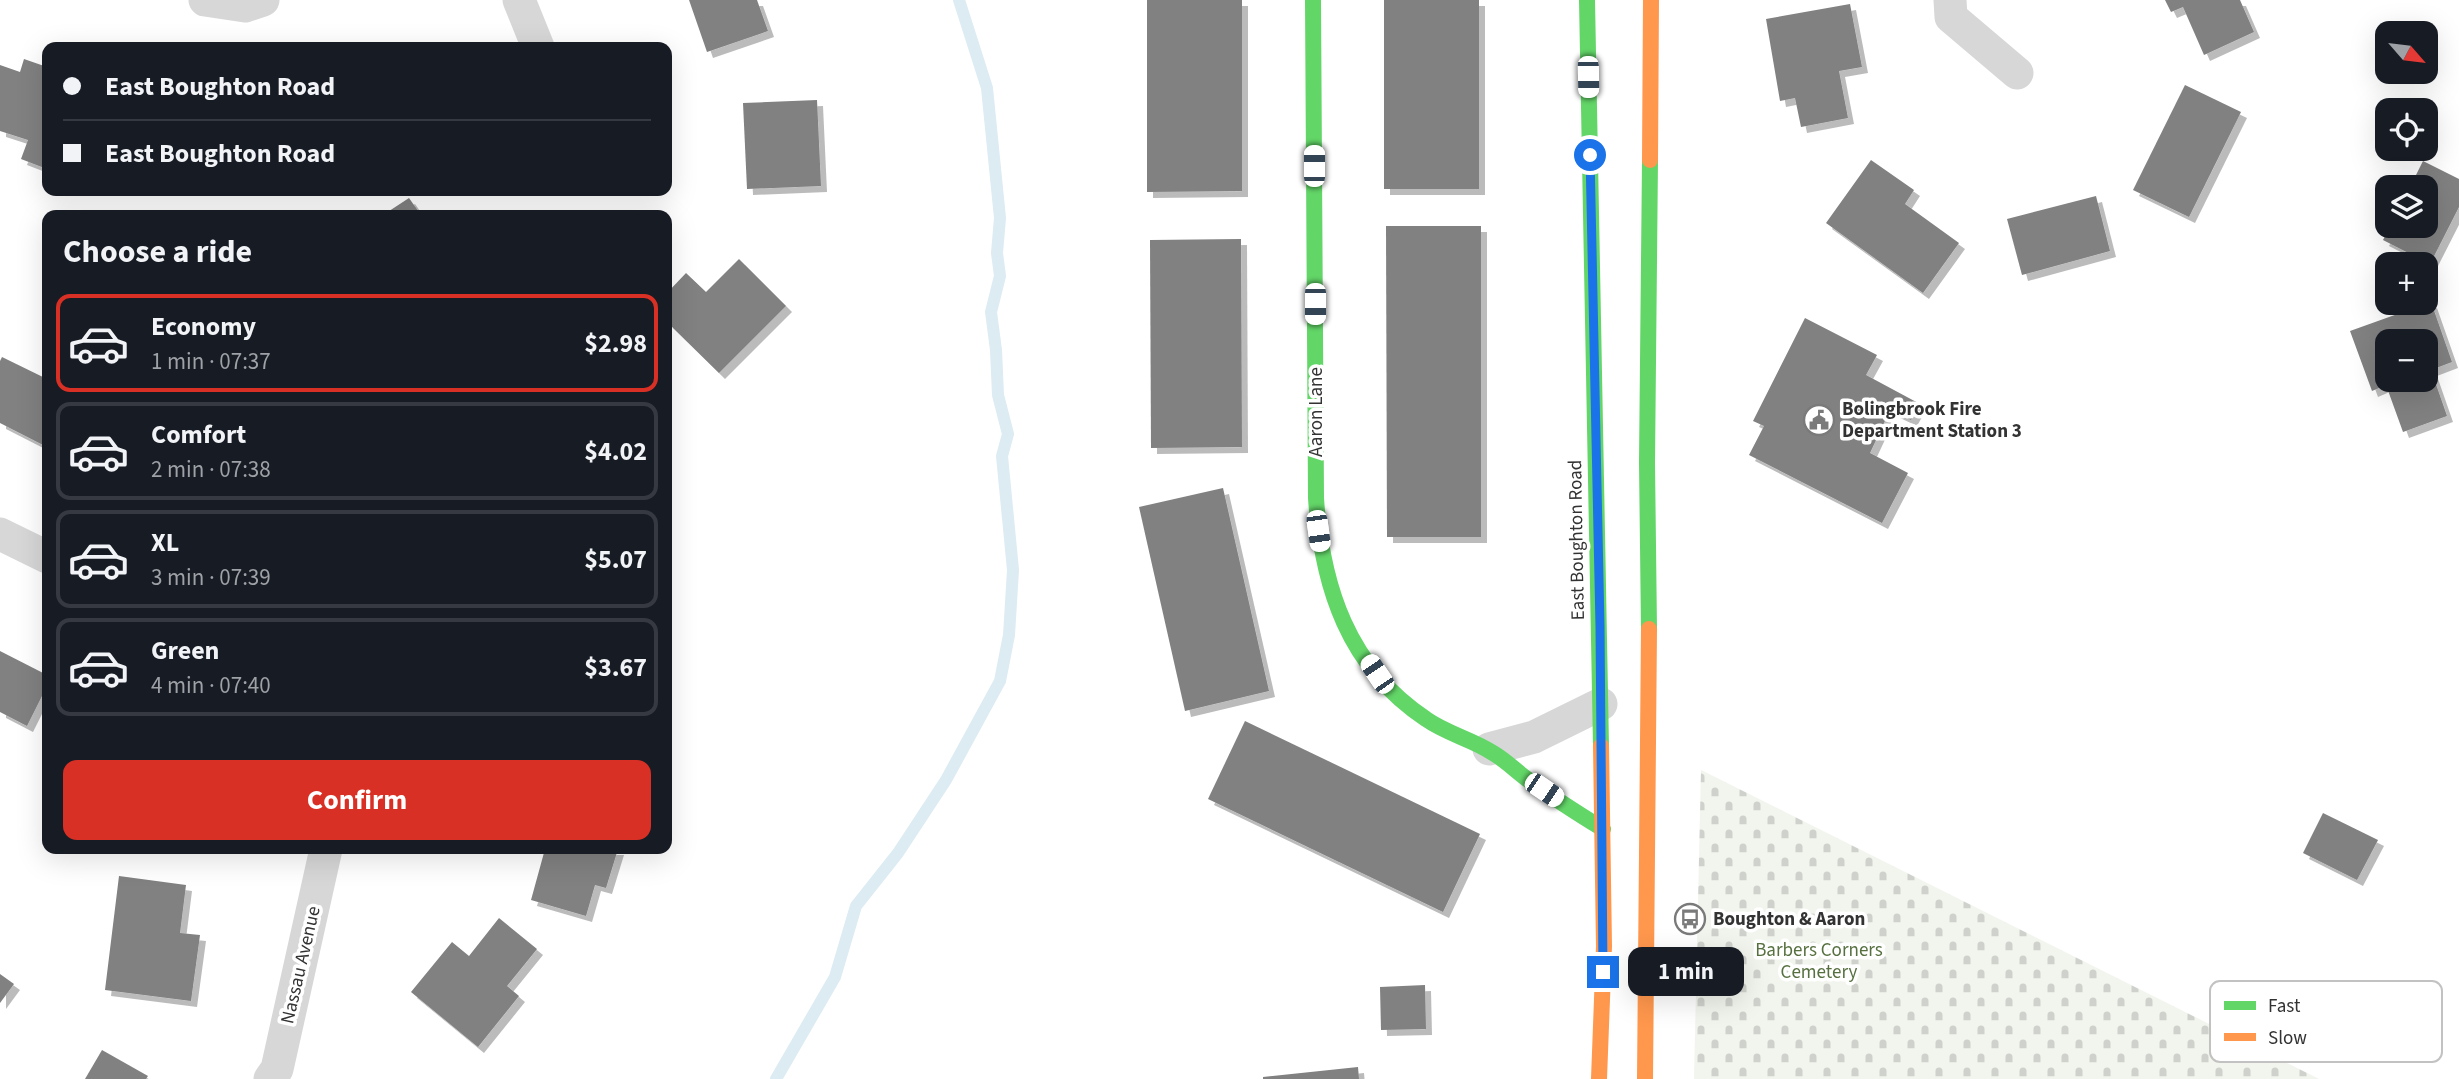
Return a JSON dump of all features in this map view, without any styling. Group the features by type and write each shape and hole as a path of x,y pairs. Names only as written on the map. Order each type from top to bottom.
{"main road":[{"name":"Aaron Lane","path":"1313,0 1317,498 1318,531 1329,585 1343,621 1377,674 1396,695 1444,731 1489,750 1603,829"},
{"name":"East Boughton Road","path":"1587,0 1603,829 1604,946 1599,1079"},
{"path":"1645,1079 1651,0"}],"street":[{"path":"205,0 245,6 264,0"},
{"path":"519,0 536,42"},
{"path":"1950,0 1951,17 2017,73"},
{"path":"0,534 42,555"},
{"path":"1489,750 1534,737 1601,704"},
{"name":"Nassau Avenue","path":"270,1079 277,1069 325,854"}],"green space":[{"name":"Barbers Corners Cemetery","path":"1701,770 2210,1024 2210,1062 2285,1062 2319,1079 1694,1079"}],"building":[{"path":"689,0 757,0 768,31 707,52"},
{"path":"1147,0 1242,0 1242,191 1147,192"},
{"path":"1384,0 1479,0 1479,189 1384,189"},
{"path":"2165,0 2240,0 2254,32 2204,55 2183,7 2171,12"},
{"path":"1850,4 1862,67 1839,71 1848,118 1801,127 1795,98 1780,101 1766,19"},
{"path":"24,59 42,65 42,167 21,159 28,140 0,131 0,65 20,72"},
{"path":"2185,85 2241,112 2189,217 2133,190"},
{"path":"817,100 821,186 747,189 743,103"},
{"path":"1871,160 1914,190 1905,204 1959,243 1923,293 1826,223"},
{"path":"2423,161 2459,179 2459,207 2436,252 2406,252 2383,240 2438,238 2438,175 2416,175"},
{"path":"2096,196 2110,251 2022,275 2007,219"},
{"path":"409,198 417,210 391,210"},
{"path":"1386,226 1481,226 1481,537 1387,537"},
{"path":"1241,239 1242,447 1151,448 1150,240"},
{"path":"739,259 786,306 719,373 672,327 672,288 686,273 706,292"},
{"path":"2395,315 2436,315 2452,362 2438,367 2438,329 2375,329 2375,390 2372,391 2350,331"},
{"name":"Bolingbrook Fire Department Station 3","path":"1805,318 1877,355 1866,375 1920,404 1911,420 1890,410 1870,453 1908,473 1882,523 1749,455 1764,426 1753,421"},
{"path":"2,357 42,377 42,444 0,423"},
{"path":"2438,390 2447,416 2403,432 2389,392"},
{"path":"1223,488 1269,691 1185,711 1139,507"},
{"path":"0,651 42,672 42,696 27,726 0,712"},
{"path":"1245,721 1480,834 1443,912 1208,799"},
{"path":"2323,813 2378,840 2357,880 2303,853"},
{"path":"544,854 616,854 606,888 595,885 586,916 531,900"},
{"path":"119,876 186,885 180,933 200,935 191,1001 105,990"},
{"path":"499,918 537,949 507,986 519,996 478,1047 411,992 452,942 469,956"},
{"path":"0,974 14,984 0,1003"},
{"path":"1425,985 1426,1029 1381,1030 1380,987"},
{"path":"102,1050 148,1076 146,1079 85,1079"},
{"path":"1358,1067 1359,1079 1263,1079 1263,1077"}],"waterway":[{"path":"776,1079 835,977 856,906 898,853 946,780 1000,681 1009,635 1013,570 1002,456 1008,434 998,395 991,312 1000,276 997,253 1000,218 987,88 959,0"}],"traffic: fast":[{"path":"1313,0 1316,498 1319,531 1333,593 1358,650 1399,698 1434,724 1497,756 1536,786 1603,829"},
{"path":"1587,0 1601,746"},
{"path":"1649,629 1647,463 1650,160"}],"traffic: slow":[{"path":"1650,160 1651,0"},
{"path":"1645,1079 1649,629"},
{"path":"1599,1079 1604,946 1601,746"}],"place":[{"name":"Bolingbrook Fire Department Station 3","path":"1819,420"},
{"name":"Boughton & Aaron","path":"1690,919"}],"route":[{"path":"1590,155 1600,626 1603,972"}]}
